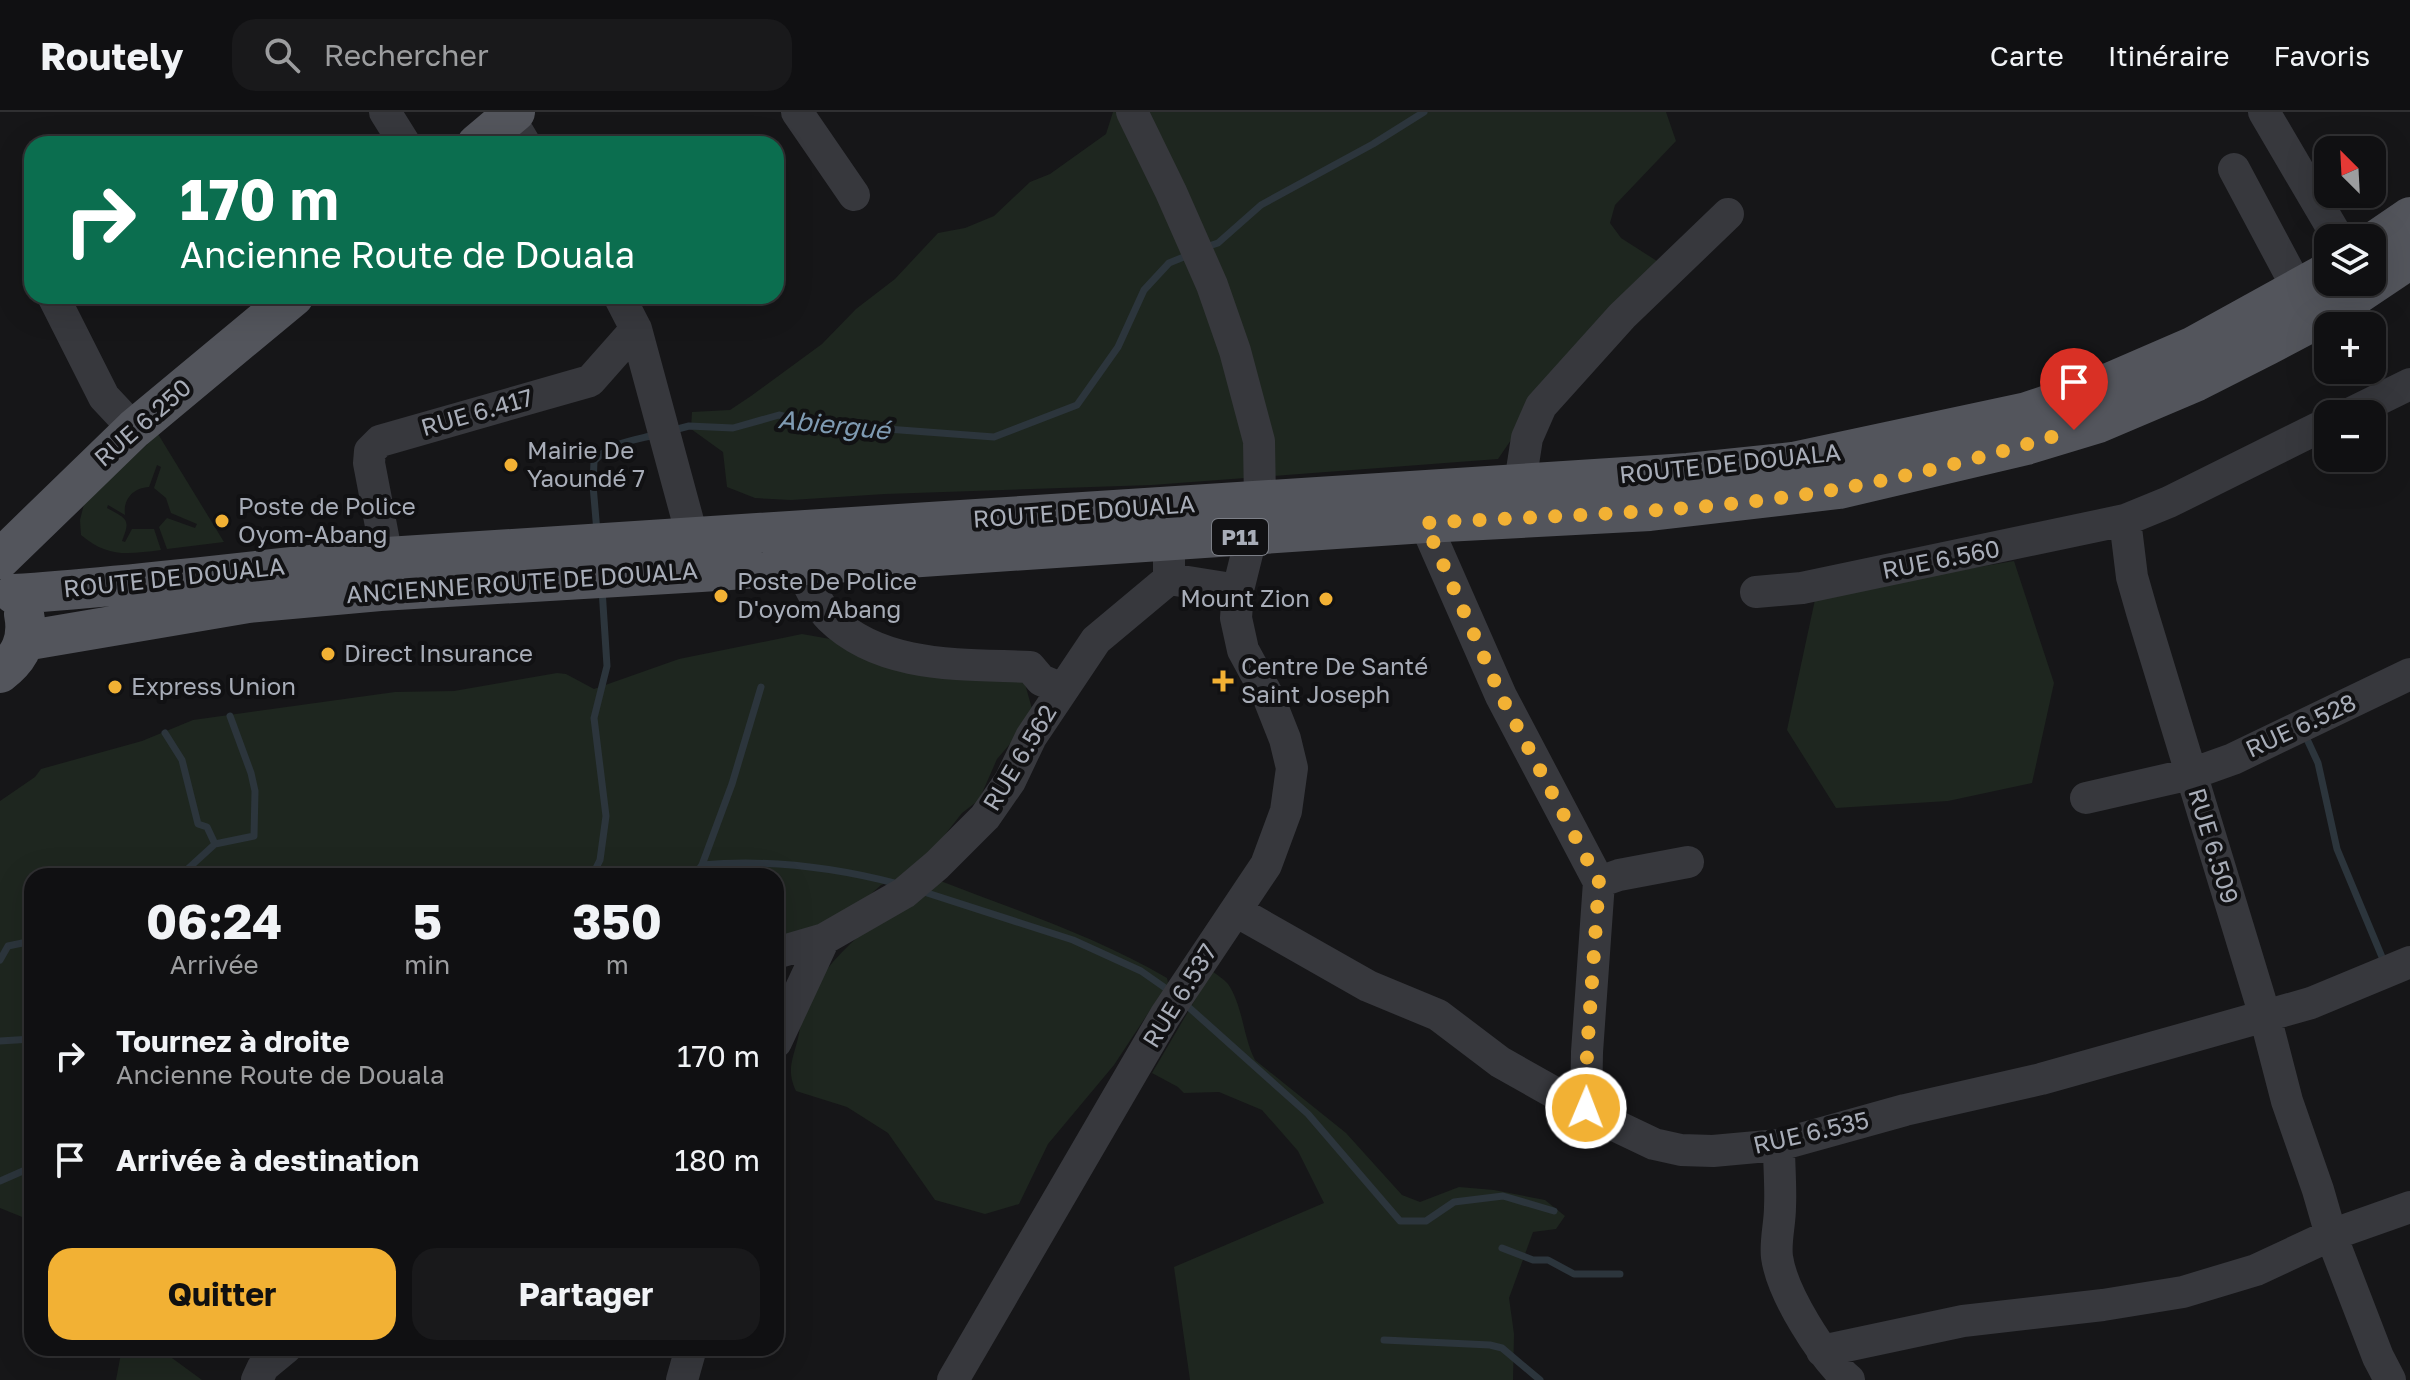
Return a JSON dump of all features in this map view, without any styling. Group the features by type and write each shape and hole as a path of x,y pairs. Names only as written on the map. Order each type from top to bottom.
{"main road":[{"path":"493,136 516,124"},
{"path":"2386,233 2410,217"},
{"name":"ANCIENNE ROUTE DE DOUALA","path":"24,641 248,603 697,554 798,565 1169,539 1256,518 1425,523 1650,511 1839,489 2026,445 2098,423 2197,381 2334,310 2410,259"},
{"name":"ROUTE DE DOUALA","path":"5,578 98,588 387,557 697,554 1256,518 1520,483 1688,473 1793,462 2027,412 2097,388 2194,346 2313,280"},
{"name":"RUE 6.250","path":"5,578 134,429 284,304"},
{"path":"0,673 18,655 26,625 23,608 5,578"}],"street":[{"path":"385,112 400,136"},
{"path":"797,112 854,195"},
{"name":"RUE 6.537","path":"953,1380 1165,1016 1266,865 1286,811 1292,768 1285,739 1268,696 1243,650 1236,618 1238,590 1256,518 1259,441 1235,351 1212,285 1132,112"},
{"path":"2264,112 2330,224"},
{"path":"2234,169 2313,280"},
{"path":"1520,483 1527,438 1541,406 1622,316 1728,214"},
{"path":"57,304 104,397 134,429"},
{"path":"623,304 636,329 697,554"},
{"path":"590,381 636,329"},
{"name":"RUE 6.417","path":"387,557 369,463 370,451 380,441 590,381 651,386"},
{"path":"2377,400 2410,384"},
{"path":"2125,520 2169,502 2314,430"},
{"name":"RUE 6.560","path":"1756,592 1802,588 2125,520"},
{"name":"RUE 6.509","path":"2125,520 2132,577 2265,1016 2287,1101 2331,1235 2378,1357 2390,1380"},
{"path":"1425,523 1501,696 1599,882 1587,1052 1587,1111"},
{"path":"1169,539 1169,579 1238,590"},
{"path":"798,565 828,617 863,643 916,661 1030,667 1041,680 1062,689"},
{"name":"RUE 6.562","path":"784,951 824,939 904,893 937,865 985,817 1010,781 1031,737 1096,640 1169,579"},
{"name":"RUE 6.528","path":"2086,798 2191,774 2296,730 2410,674"},
{"path":"1599,882 1619,875 1688,862"},
{"name":"RUE 6.535","path":"1236,911 1368,986 1438,1015 1500,1062 1587,1111 1654,1144 1681,1150 1713,1151 1779,1145 1905,1110 2041,1079 2311,1003 2410,962"},
{"path":"784,1025 824,939"},
{"path":"1779,1145 1781,1208 1777,1257 1790,1294 1822,1351 1849,1380"},
{"path":"1822,1351 1963,1321 2103,1305 2183,1292 2256,1270 2331,1235 2410,1207"},
{"path":"257,1380 263,1367 276,1356"},
{"path":"682,1380 689,1356"}],"shaded area":[{"path":"1113,112 1666,112 1676,141 1615,205 1610,223 1621,238 1660,263 1543,393 1498,459 1152,485 791,500 755,498 727,487 723,452 691,429 692,412 730,410 751,396 822,344 856,309 895,279 938,233 965,228 994,216 1030,182 1050,174 1106,134"},
{"path":"158,434 224,542 167,549 159,527 167,518 195,528 197,524 171,513 166,498 154,488 161,467 157,465 149,487 138,490 127,499 125,515 108,505 107,508 125,520 122,541 125,542 132,529 154,529 161,550 119,553 100,548 81,535 80,520 84,504"},
{"path":"2014,561 2054,683 2032,783 1948,801 1836,808 1787,730 1816,595"},
{"path":"802,634 1022,673 1034,716 997,759 979,800 962,813 940,841 901,878 881,885 843,919 784,940 784,868 24,868 24,1218 0,1208 0,801 35,777 41,769 142,741 193,720 395,692 454,691 557,673 566,674 594,689 679,659"},
{"path":"938,880 1112,949 1167,978 1168,983 1114,1065 1048,1144 1019,1204 985,1214 935,1200 888,1133 847,1107 796,1091 791,1077 803,1013 826,971 859,936"},
{"path":"1212,971 1226,982 1233,993 1255,1060 1346,1133 1402,1195 1420,1202 1459,1187 1494,1190 1545,1200 1565,1216 1556,1229 1533,1232 1509,1298 1514,1334 1513,1380 1190,1380 1174,1267 1324,1203 1298,1151 1262,1110 1219,1092 1184,1093 1152,1073"},
{"path":"120,1356 171,1356 202,1380 116,1380"}],"waterway":[{"name":"Abiergué","path":"1206,247 1218,243 1261,205 1373,144 1424,112"},
{"name":"Abiergué","path":"670,431 689,426 733,428 779,415 835,429 887,429 994,437 1077,405 1118,347 1144,290 1169,263 1191,254"},
{"name":"Abiergué","path":"597,532 594,461 615,446 655,435"},
{"name":"Abiergué","path":"596,868 600,860 606,816 594,718 607,666 602,589"},
{"name":"Abiergué","path":"700,868 732,784 761,687"},
{"path":"189,868 215,844 254,836 255,791 230,716"},
{"path":"165,733 182,760 198,824 207,827 215,844"},
{"path":"2306,737 2318,763 2337,849 2382,957"},
{"path":"702,865 752,863 801,866 898,884"},
{"path":"921,891 1073,940 1141,971 1171,992"},
{"path":"0,960 8,946 24,943"},
{"path":"1184,1003 1308,1114 1400,1221 1426,1221 1454,1202 1503,1196 1554,1211"},
{"name":"Abiergué","path":"0,1041 24,1040"},
{"path":"0,1181 24,1170"},
{"path":"1502,1248 1533,1260 1548,1260 1574,1274 1620,1274"},
{"path":"1384,1340 1502,1348 1540,1380"}],"place":[{"name":"Mairie De Yaoundé 7","path":"511,465"},
{"name":"Poste de Police Oyom-Abang","path":"222,521"},
{"name":"Poste De Police D'oyom Abang","path":"721,596"},
{"name":"Mount Zion","path":"1326,599"},
{"name":"Direct Insurance","path":"328,654"},
{"name":"Centre De Santé Saint Joseph","path":"1223,681"},
{"name":"Express Union","path":"115,687"}],"route":[{"path":"1586,1108 1599,882 1501,696 1425,523 1650,511 1839,489 2026,445 2074,430"}]}
